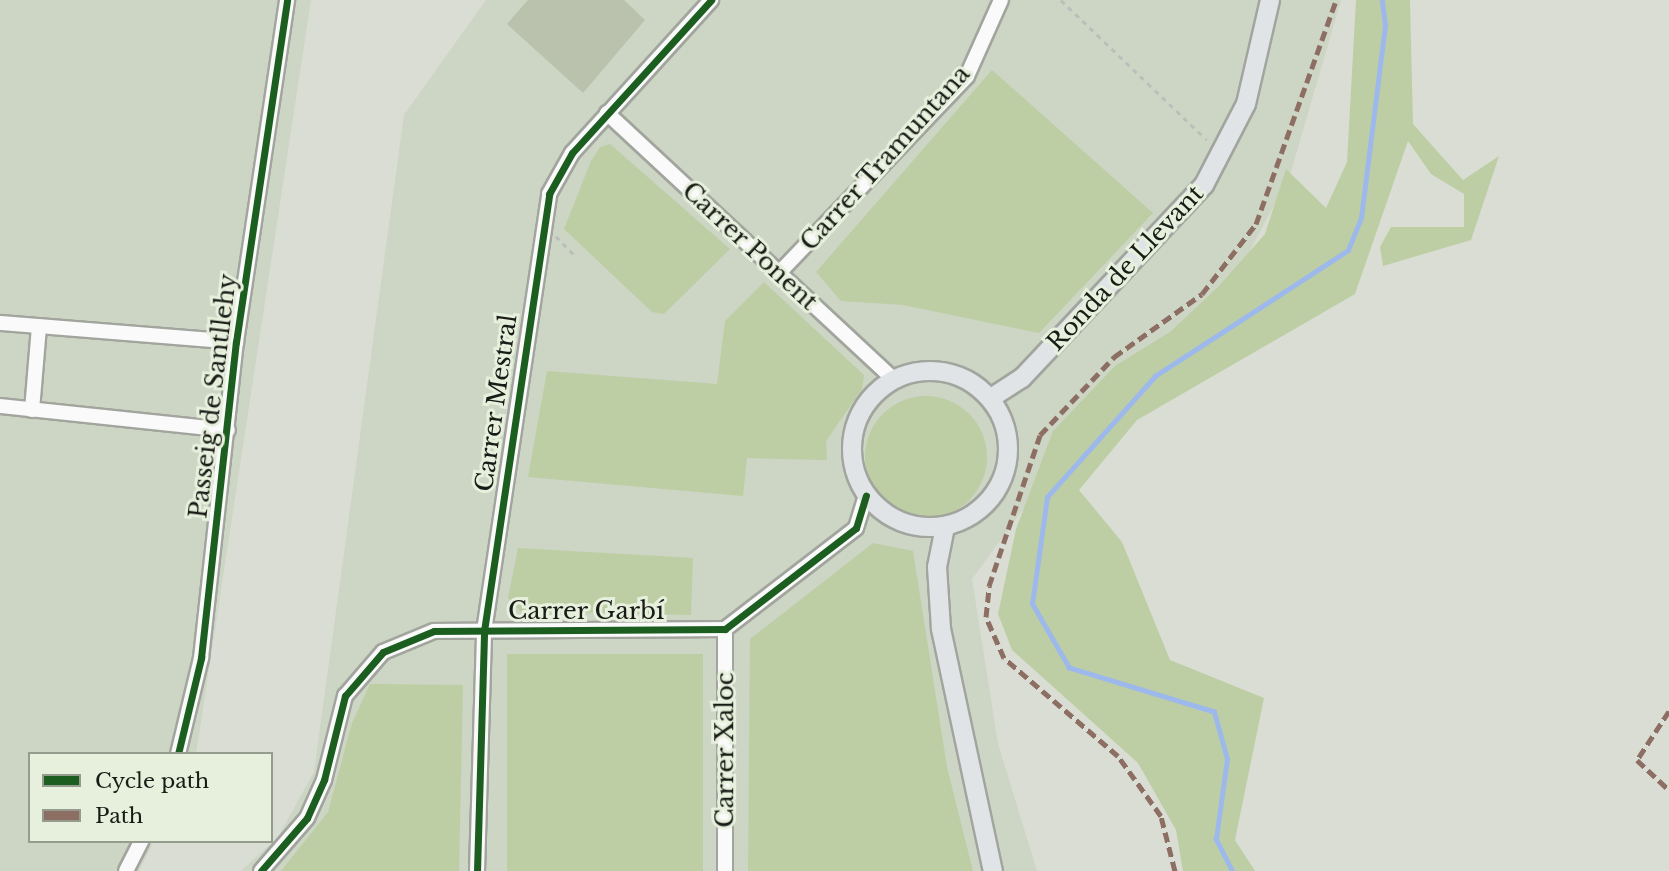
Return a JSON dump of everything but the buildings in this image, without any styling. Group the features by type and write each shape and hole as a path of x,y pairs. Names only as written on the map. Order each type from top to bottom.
{"main road":[{"name":"Ronda de Llevant","path":"991,398 1022,377 1204,185 1246,104 1270,0"},
{"path":"945,372 991,398 1008,437 1007,467 997,493 967,520 945,527 907,523 866,495 851,456 852,436 861,410 893,379 945,372"},
{"path":"945,527 937,567 941,629 993,871"}],"street":[{"name":"Passeig de Santllehy","path":"178,752 201,658 236,342 287,0"},
{"name":"Carrer Mestral","path":"477,871 484,631 549,194 572,153 711,0"},
{"name":"Carrer Tramuntana","path":"779,274 967,76 1001,0"},
{"name":"Carrer Ponent","path":"607,113 893,379"},
{"path":"0,323 236,342"},
{"path":"32,410 39,326"},
{"path":"0,406 228,430"},
{"path":"725,629 856,528 866,495"},
{"name":"Carrer Garbí","path":"261,871 295,835 317,798 340,709 354,680 383,652 414,636 484,631 725,629"},
{"name":"Carrer Xaloc","path":"724,871 725,629"},
{"path":"126,871 140,843"}],"path":[{"path":"1061,0 1207,140"},
{"path":"556,236 577,258"}],"shaded area":[{"path":"0,0 311,0 196,752 28,752 28,843 153,843 139,871 0,871"},
{"path":"486,0 1341,0 1290,175 1243,264 1041,485 972,579 998,744 1037,871 241,871 278,837 314,772 404,115"}],"green space":[{"path":"1356,0 1410,0 1413,124 1463,180 1499,156 1471,240 1383,266 1380,247 1391,227 1464,227 1464,194 1431,174 1408,141 1355,294 1137,420 1079,490 1122,542 1170,660 1264,698 1235,840 1255,871 1183,871 1176,830 1138,763 1012,650 998,614 1016,529 1053,431 1115,366 1170,332 1218,287 1265,234 1286,169 1326,208 1347,162"},
{"path":"992,70 1153,213 1039,333 903,305 841,301 816,272"},
{"path":"610,144 730,249 664,314 652,312 564,229 591,161 600,147"},
{"path":"764,282 864,375 862,389 826,441 827,460 747,458 743,496 528,477 547,371 717,384 725,321"},
{"path":"926,396 949,400 969,414 983,434 987,457 983,480 969,500 949,514 926,518 903,514 883,500 869,480 865,457 869,434 883,414 903,400"},
{"path":"873,543 913,551 947,767 973,871 748,871 750,639"},
{"path":"518,548 693,558 691,615 520,611 508,598"},
{"path":"507,654 703,654 703,871 507,871"},
{"path":"370,684 463,685 459,871 281,871 328,812 352,723"}],"waterway":[{"path":"1232,871 1216,839 1227,759 1214,712 1069,668 1032,604 1047,497 1155,376 1348,250 1361,218 1385,26 1382,0"}],"marked path":[{"path":"1175,871 1161,816 1118,756 1004,658 986,617 989,586 1040,435 1114,357 1202,294 1256,224 1336,0"},
{"path":"1669,711 1637,760 1669,790"}],"cycle path":[{"path":"178,752 201,658 236,342 287,0"},
{"path":"477,871 484,631 549,194 572,153 711,0"},
{"path":"261,871 307,818 324,780 345,696 383,652 434,631 725,629 856,528 866,495"}]}
